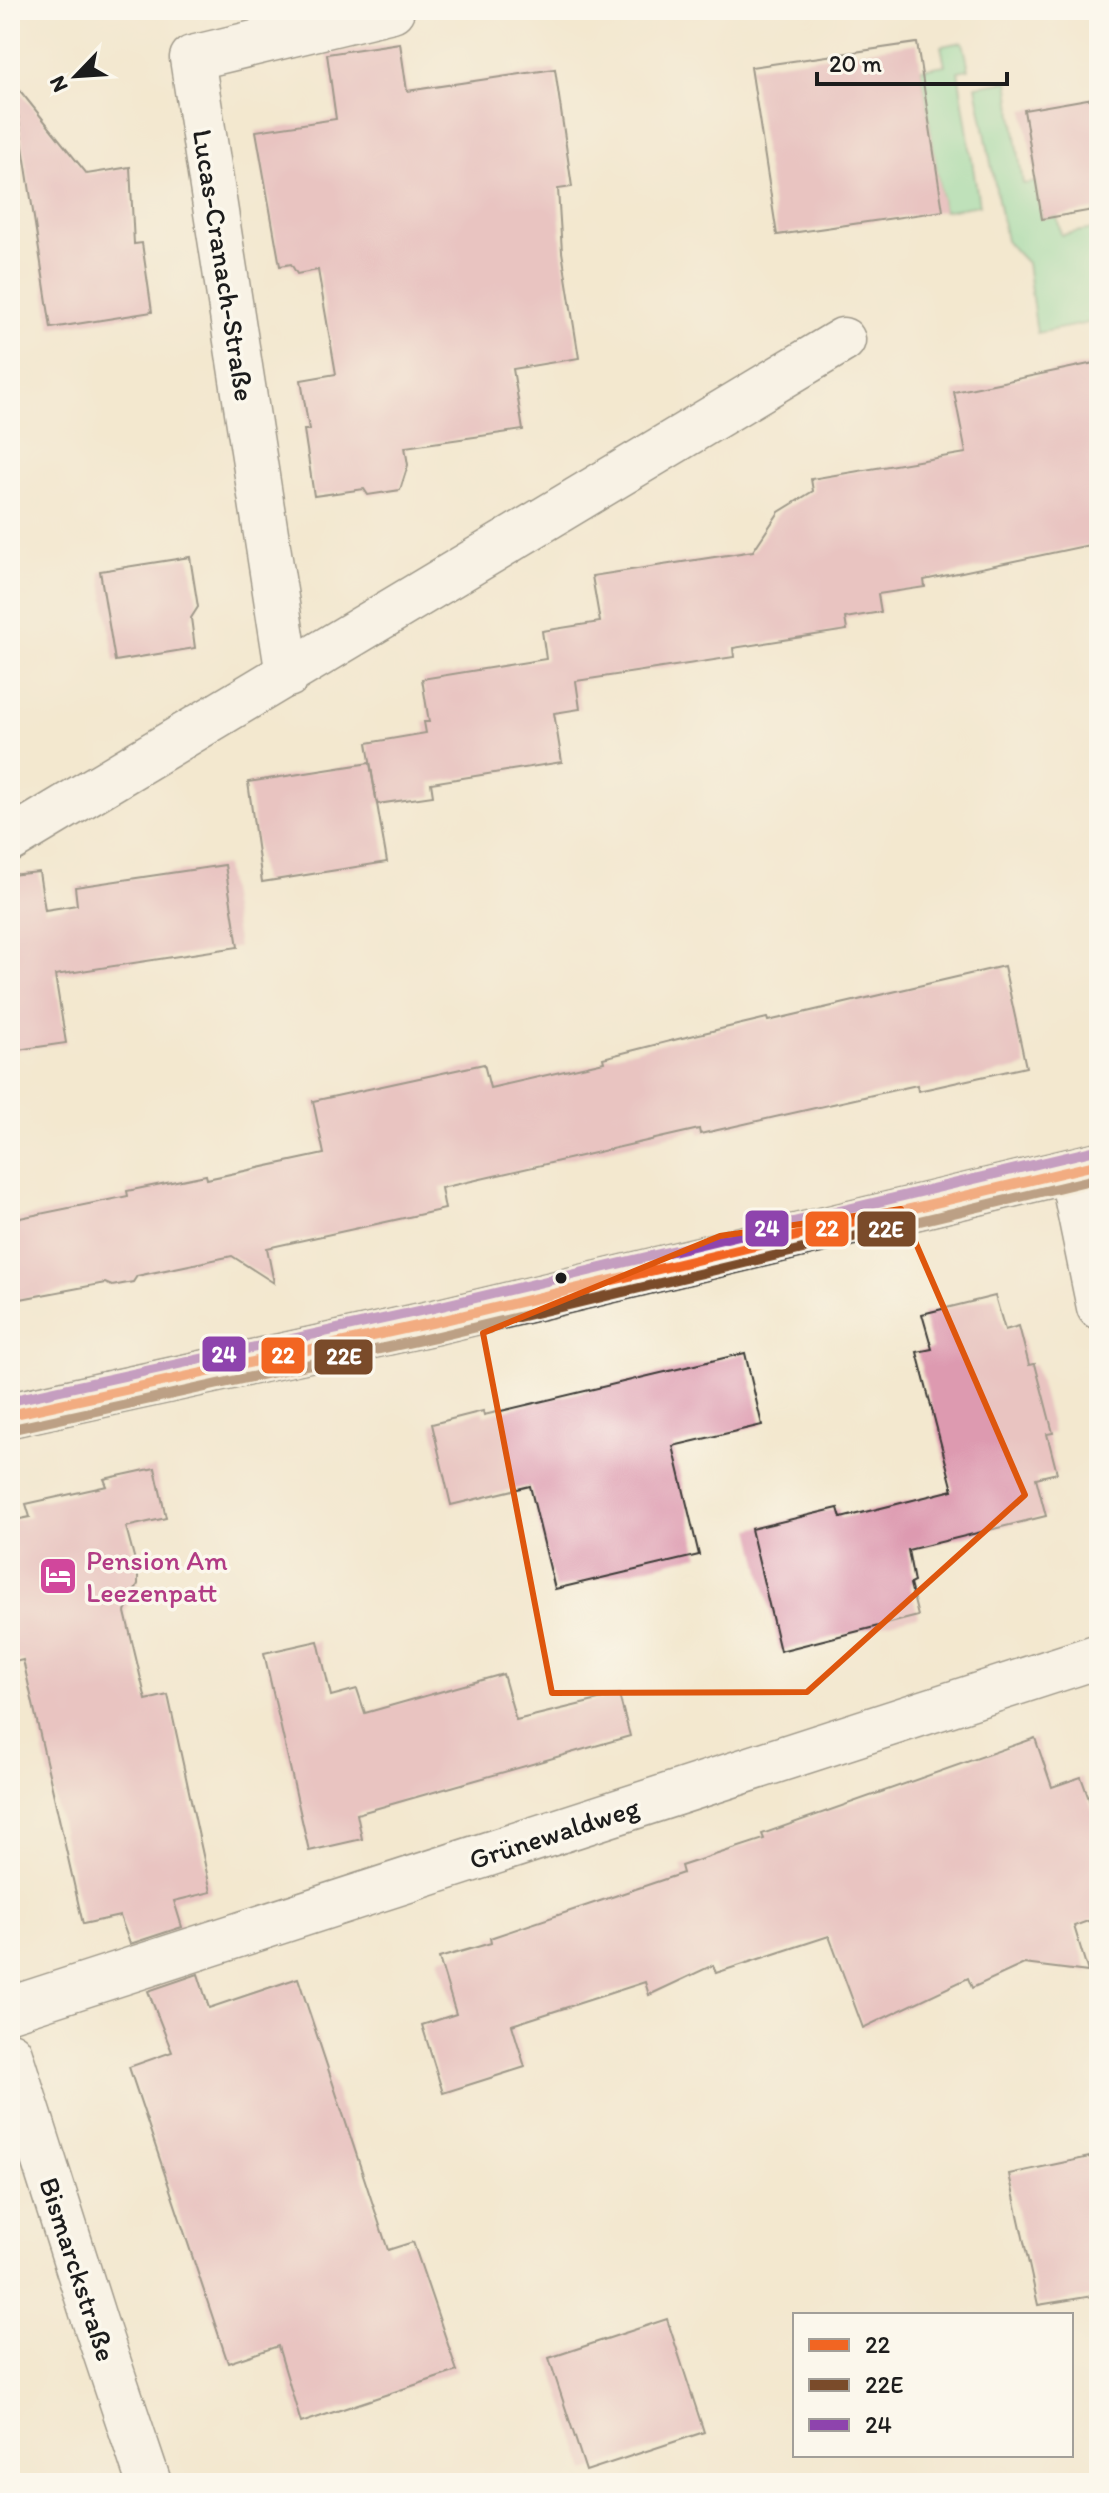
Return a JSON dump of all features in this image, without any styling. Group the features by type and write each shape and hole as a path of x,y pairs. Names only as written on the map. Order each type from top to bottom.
{"street":[{"name":"Lucas-Cranach-Straße","path":"288,675 192,58 392,10"},
{"path":"10,840 843,340"},
{"path":"10,1415 465,1315 1085,1168 1099,1307"},
{"name":"Grünewaldweg","path":"10,2009 1099,1656"},
{"name":"Bismarckstraße","path":"10,2054 149,2483"}],"highlighted area":[{"path":"901,1209 1025,1495 807,1692 552,1693 483,1333 720,1236"}],"green space":[{"path":"963,42 969,69 958,71 979,205 943,211 921,69 945,65 941,46"},
{"path":"1008,81 1023,184 1036,182 1042,218 1057,216 1061,235 1098,228 1095,209 1099,209 1099,321 1037,333 1027,263 1006,241 976,86"}],"building":[{"path":"400,43 407,91 555,69 572,187 558,189 562,252 579,358 513,369 523,430 405,447 408,465 400,490 368,495 364,489 314,496 304,430 309,430 301,380 336,374 318,270 297,274 291,264 280,266 256,131 336,119 327,54"},
{"path":"917,43 943,211 777,235 751,67"},
{"path":"13,82 87,174 130,167 134,244 142,243 152,312 51,328"},
{"path":"1099,97 1099,209 1042,219 1024,110"},
{"path":"1099,362 1099,543 924,580 925,587 878,594 881,612 845,618 847,630 733,648 734,657 576,681 580,709 554,713 562,762 431,783 433,796 377,804 367,743 426,733 424,722 429,722 422,679 546,659 542,631 600,622 592,576 753,551 779,512 813,491 811,479 966,453 954,392"},
{"path":"190,557 198,607 191,618 195,648 115,661 100,571"},
{"path":"370,763 387,862 262,882 248,782"},
{"path":"225,865 238,947 55,975 66,1043 10,1051 10,875 39,872 45,910 77,905 75,887"},
{"path":"1004,966 1026,1067 918,1091 917,1085 700,1134 699,1129 441,1188 445,1209 267,1248 274,1283 232,1256 137,1276 133,1282 112,1286 105,1283 10,1301 10,1220 128,1196 127,1191 206,1175 207,1179 324,1154 313,1101 484,1064 490,1088 604,1062 603,1058 678,1039"},
{"path":"995,1296 1005,1330 1019,1326 1029,1365 1035,1364 1053,1433 1047,1434 1057,1473 1036,1478 1046,1516 908,1550 914,1582 910,1584 918,1616 780,1651 751,1529 838,1508 841,1518 953,1490 917,1352 932,1349 922,1314"},
{"path":"745,1353 762,1425 673,1446 699,1555 555,1589 530,1486 451,1505 432,1424 483,1411 484,1415"},
{"path":"155,1468 166,1518 126,1527 138,1572 138,1584 125,1612 146,1700 168,1695 211,1892 174,1901 182,1927 130,1944 120,1916 83,1924 23,1660 10,1663 10,1521 30,1517 26,1504 107,1486 104,1479"},
{"path":"318,1641 331,1696 357,1689 365,1713 503,1674 516,1720 619,1695 630,1736 357,1814 362,1839 309,1851 264,1653"},
{"path":"1035,1738 1052,1787 1081,1777 1099,1827 1099,1917 1074,1926 1088,1972 1024,1964 972,1988 968,1978 863,2028 829,1936 716,1973 713,1965 649,1995 645,1982 512,2025 525,2067 443,2093 422,2025 456,2014 439,1958 491,1943 490,1938 683,1873 681,1866 764,1839 762,1834"},
{"path":"198,1974 209,2008 298,1978 388,2250 413,2242 457,2371 301,2423 278,2346 228,2363 129,2067 172,2052 148,1991"},
{"path":"1099,2155 1099,2295 1038,2305 1009,2174"},
{"path":"667,2319 704,2432 586,2471 549,2358"}],"transit line":[{"name":"24","path":"10,1401 433,1308 1096,1150"},
{"name":"22","path":"10,1415 436,1322 1099,1164"},
{"name":"22E","path":"13,1429 439,1336 1099,1178"}],"place":[{"name":"Pension Am Leezenpatt","path":"58,1576"}]}
